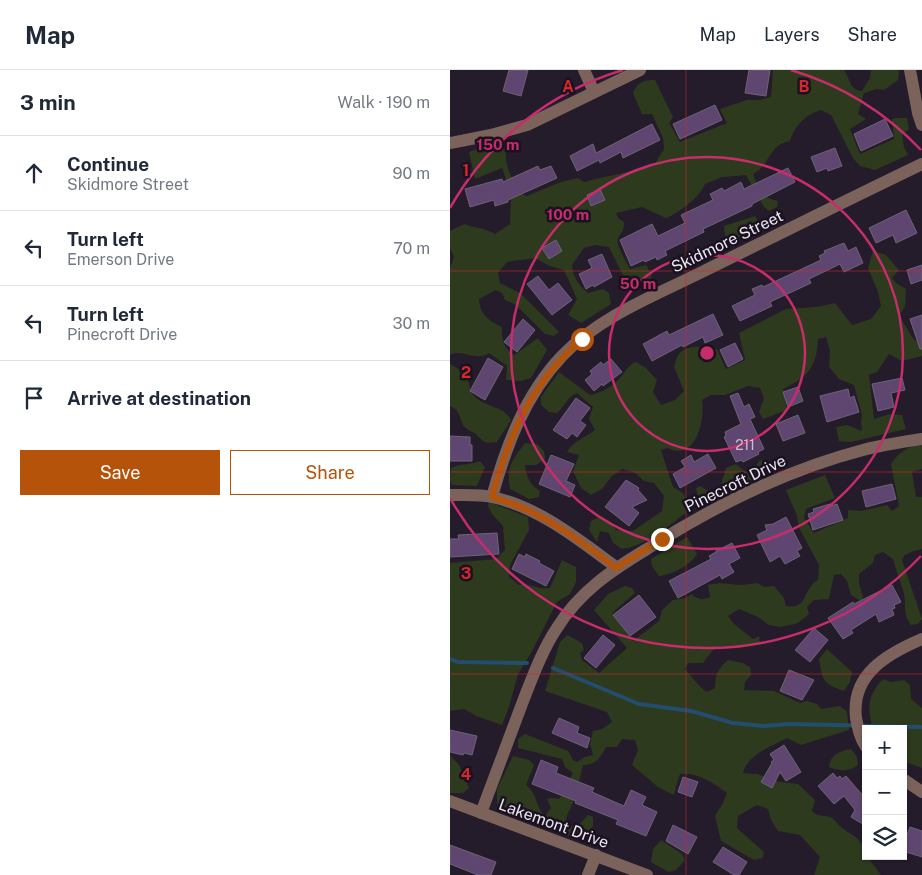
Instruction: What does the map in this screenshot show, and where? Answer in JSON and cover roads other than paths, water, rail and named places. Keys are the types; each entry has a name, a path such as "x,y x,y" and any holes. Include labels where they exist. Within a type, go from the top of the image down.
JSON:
{"street":[{"path":"584,70 594,92"},
{"path":"450,143 491,135 527,125 640,70"},
{"path":"910,70 922,124"},
{"name":"Skidmore Street","path":"492,497 514,432 527,406 563,355 600,324 922,164"},
{"name":"Pinecroft Drive","path":"481,813 519,711 546,647 557,627 576,604 601,579 685,525 757,487 795,472 864,450 922,439"},
{"path":"450,495 464,494 492,497 524,508 577,538 616,568"},
{"path":"862,738 858,730 856,695 864,680 875,666 892,652 922,639"},
{"path":"907,783 922,792"},
{"name":"Lakemont Drive","path":"450,801 647,875"},
{"path":"588,875 596,855"}],"waterway":[{"path":"450,659 458,662 527,663"},
{"path":"553,668 639,704 691,711 733,723 764,726 790,724 922,727"}]}
